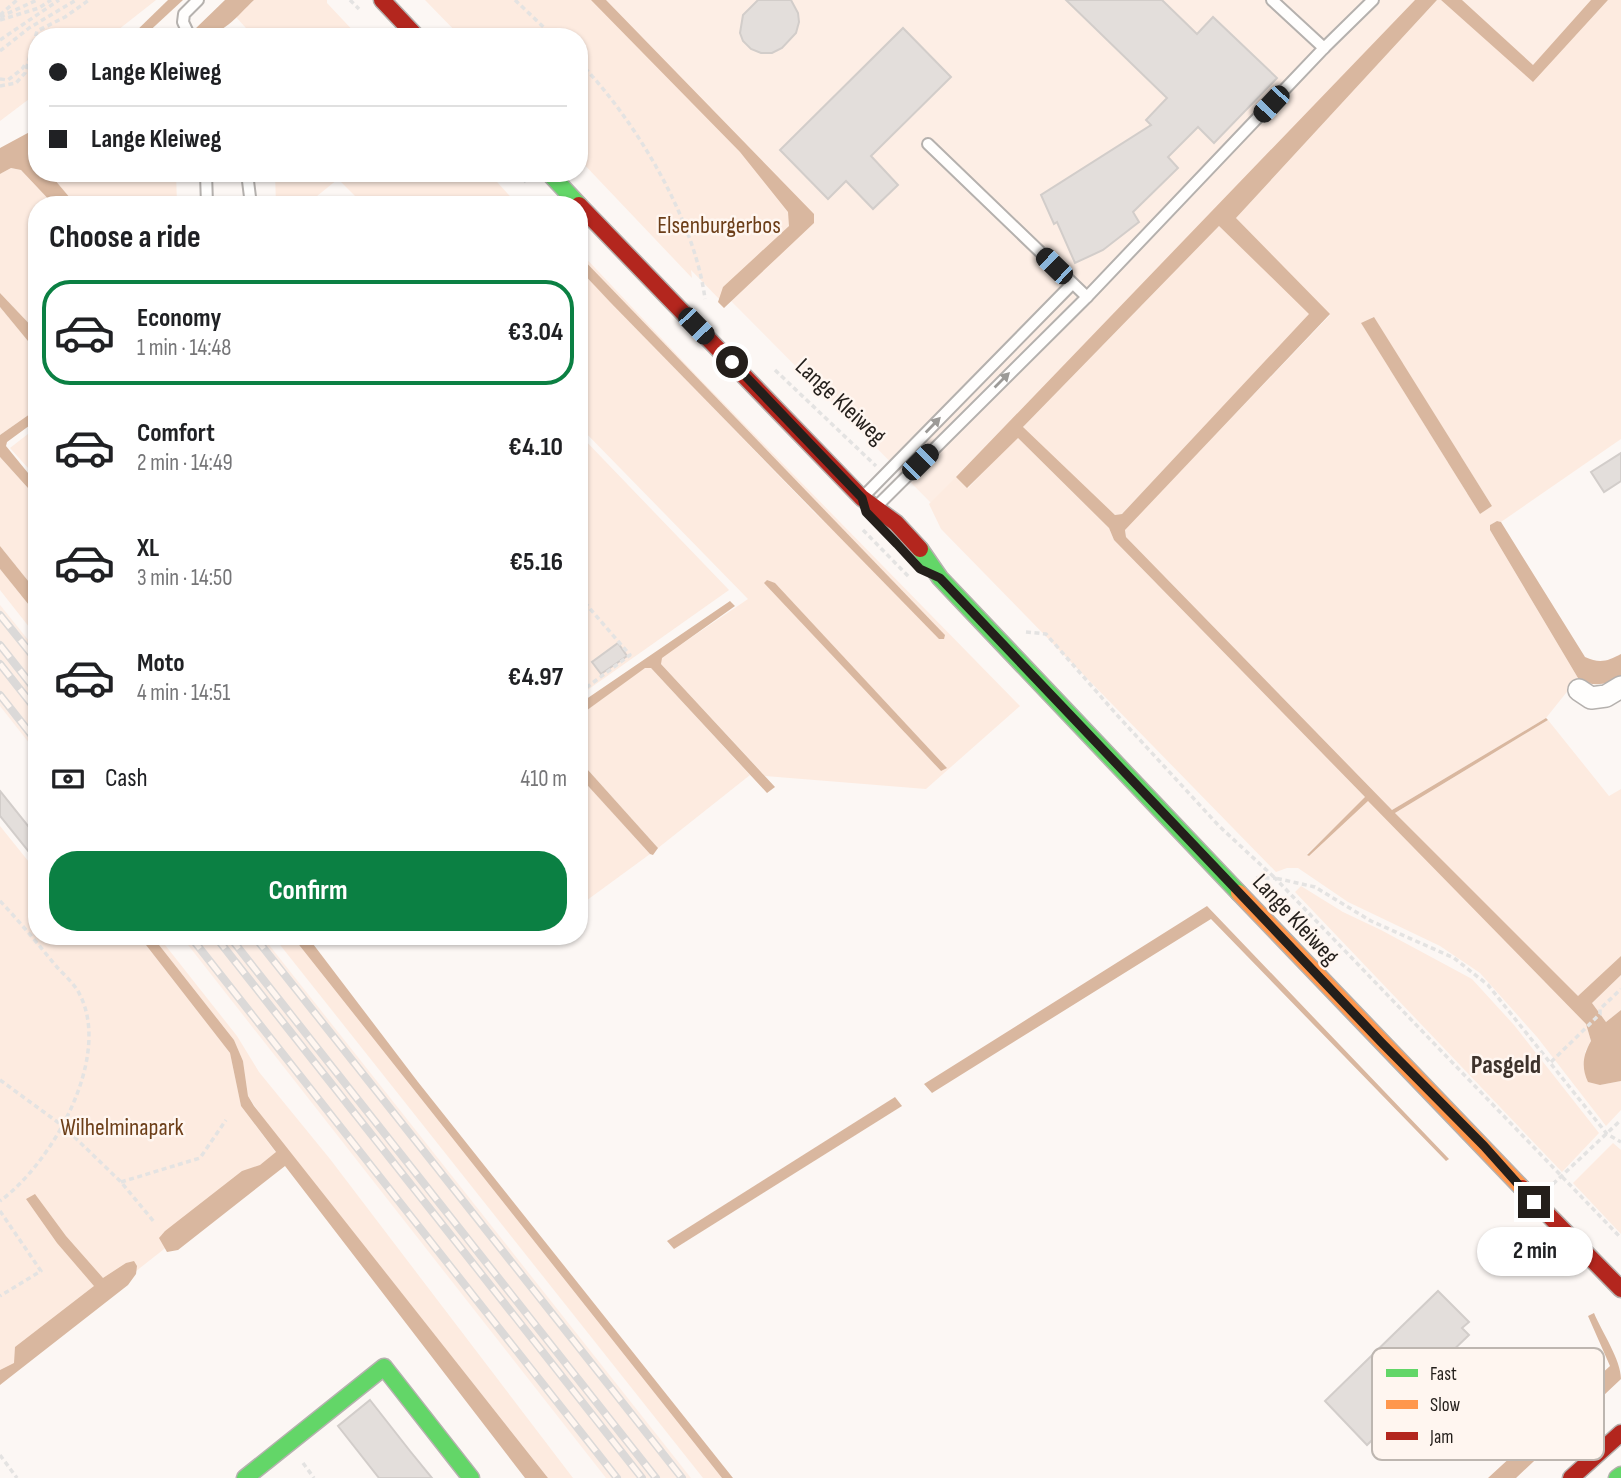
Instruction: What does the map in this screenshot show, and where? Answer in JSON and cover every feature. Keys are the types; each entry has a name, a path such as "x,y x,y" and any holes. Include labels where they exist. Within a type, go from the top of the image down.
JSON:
{"street":[{"path":"383,0 409,28"},
{"name":"Lange Kleiweg","path":"557,182 570,196"},
{"name":"Lange Kleiweg","path":"588,214 868,505 920,569 940,578 1381,1042 1484,1146 1534,1202 1621,1289"},
{"path":"1579,690 1591,698 1606,696 1621,687"},
{"path":"245,1478 384,1367 471,1478"},
{"path":"1604,1448 1621,1433"},
{"path":"1571,1478 1591,1460"}],"lane":[{"path":"187,28 184,14 198,0"},
{"path":"1272,0 1324,48"},
{"path":"868,505 1087,297 1373,0"},
{"path":"928,144 1087,297"},
{"path":"868,505 885,474 1072,284"}],"path":[{"path":"0,17 17,0"},
{"path":"0,17 37,0"},
{"path":"0,17 39,8 51,0"},
{"path":"0,40 59,0"},
{"path":"29,28 76,0"},
{"path":"40,28 65,17 89,0"},
{"path":"515,0 545,28"},
{"path":"0,51 28,29"},
{"path":"0,79 8,80 22,69 28,60"},
{"path":"0,86 16,83 28,63"},
{"path":"588,71 641,143 673,196 702,279 706,305"},
{"name":"Lange Kleiweg","path":"766,361 885,474"},
{"path":"588,606 631,655 588,686"},
{"path":"1020,631 1046,634 1116,715 1210,816 1275,878 1621,1238"},
{"path":"1275,878 1315,887 1371,921 1454,958 1488,985 1607,1134 1621,1142"},
{"path":"0,901 28,933"},
{"path":"0,1201 16,1189 47,1154 63,1126 84,1076 90,1025 80,993 38,945"},
{"path":"1550,1063 1600,1014 1600,1009 1621,989"},
{"path":"0,1080 63,1126 121,1182 155,1223"},
{"path":"1534,1202 1621,1119"},
{"path":"121,1182 200,1158 226,1120"},
{"path":"0,1211 41,1270 0,1296"},
{"path":"0,1455 17,1478"}],"shaded area":[{"path":"168,0 183,0 153,28 139,28"},
{"path":"225,0 254,0 224,28 196,28"},
{"path":"577,0 1424,0 935,507 729,299"},
{"path":"591,0 606,0 814,214 814,223 724,308 718,302 723,287 789,226 788,212 740,152"},
{"path":"1415,0 1437,0 1236,218 1330,314 1125,530 1126,537 1392,810 1546,718 1548,720 1395,813 1578,996 1621,956 1621,975 1592,1003 1606,1022 1621,1010 1621,1081 1600,1085 1588,1082 1584,1061 1591,1041 1586,1024 1368,801 1307,855 1365,797 1114,540 1109,528 1018,438 967,488 956,477","holes":["1219,226 1309,314 1122,514 1115,515 1023,427"]},
{"path":"1441,0 1462,0 1533,65 1591,0 1608,0 1533,82"},
{"path":"1453,0 1597,0 1533,75"},
{"path":"28,133 28,177 21,170 11,168 0,174 0,148"},
{"path":"32,182 57,182 68,196 46,196"},
{"path":"588,264 945,635 944,639 939,639 588,279"},
{"path":"0,293 28,323 28,341 0,307"},
{"path":"1374,317 1492,506 1480,514 1361,323"},
{"path":"28,415 28,427 7,442 6,446 28,473 28,488 0,457 0,435"},
{"path":"1501,522 1585,657 1604,661 1621,654 1621,676 1599,684 1578,678 1490,530 1490,525"},
{"path":"0,546 28,581 28,604 0,569"},
{"path":"767,580 775,583 947,768 941,771 764,583"},
{"path":"730,601 735,606 662,658 661,664 775,787 767,793 651,668 645,668 588,709 588,698"},
{"path":"0,605 28,640 28,742 0,706"},
{"path":"588,770 658,848 653,855 588,786"},
{"path":"1207,906 1449,1159 1446,1161 1211,919 932,1093 924,1084"},
{"path":"146,945 159,945 234,1040 243,1061 248,1096 254,1106 548,1478 525,1478 285,1166 178,1250 167,1252 159,1238 165,1231 242,1171 260,1165 276,1152 241,1106 230,1053"},
{"path":"188,945 269,945 691,1478 606,1478"},
{"path":"299,945 314,945 418,1082 733,1478 722,1478"},
{"path":"895,1097 902,1106 674,1249 667,1241"},
{"path":"35,1194 66,1236 103,1278 134,1261 137,1266 136,1274 128,1285 0,1385 0,1370 14,1363 15,1347 94,1286 57,1243 26,1199"},
{"path":"1594,1313 1620,1371 1621,1379 1604,1395 1604,1372 1610,1366 1588,1316"},
{"path":"1508,1460 1535,1460 1516,1478 1488,1478"}],"green space":[{"path":"0,0 156,0 120,28 28,28 28,100 0,121"},
{"path":"254,0 327,0 351,28 246,28 236,17"},
{"name":"Elsenburgerbos","path":"425,0 591,0 740,152 788,213 790,224 723,303 691,270 692,278 588,168 588,28 452,28"},
{"path":"1437,0 1441,0 1533,81 1608,0 1621,0 1621,439 1501,522 1490,525 1490,530 1578,678 1546,718 1392,810 1126,537 1125,529 1330,315 1236,218","holes":["1373,317 1492,506 1480,514 1362,324"]},
{"path":"11,168 21,170 28,177 28,182 32,182 46,196 28,196 28,323 0,293 0,174"},
{"path":"57,182 176,182 177,196 68,196"},
{"path":"275,182 334,182 317,196 276,196"},
{"path":"341,182 497,182 510,196 355,196"},
{"path":"1219,226 1310,314 1122,514 1115,515 1022,428"},
{"path":"588,261 697,376 1020,706 926,789 765,776 661,664 661,658 748,599 588,435 588,278 814,512 945,635 588,264","holes":["767,580 775,584 946,767 941,771 765,583"]},
{"path":"0,307 28,341 28,415 0,435"},
{"path":"28,434 28,468 10,448"},
{"path":"1017,437 1109,528 1114,540 1366,798 1307,854 1309,856 1368,800 1586,1024 1591,1041 1585,1052 1600,1085 1621,1081 1621,1110 1606,1126 1537,1037 1480,973 1440,946 1348,902 1298,868 1276,872 941,529 929,504 956,477 968,488"},
{"path":"588,443 729,590 588,690"},
{"path":"0,457 28,488 28,581 0,546"},
{"path":"0,569 28,604 28,626 0,590"},
{"path":"645,667 651,668 750,775 658,848 588,770 588,709"},
{"path":"1548,720 1609,796 1621,789 1621,956 1578,997 1395,813"},
{"path":"588,786 650,854 588,899"},
{"name":"Wilhelminapark","path":"0,826 28,861 28,945 146,945 230,1053 241,1106 280,1158 0,1378"},
{"path":"1301,886 1343,912 1472,979 1514,1025 1599,1133 1562,1172 1295,892"},
{"path":"159,945 165,945 237,1036 259,1072 330,1159 573,1478 548,1478 262,1117 248,1096 243,1061 234,1040"},
{"path":"280,945 299,945 722,1478 703,1478"},
{"path":"1621,975 1621,1010 1606,1022 1592,1003"},
{"path":"1613,1143 1621,1150 1621,1234 1573,1183"}],"building":[{"path":"758,0 791,0 798,13 796,33 782,48 772,53 751,49 740,33 743,15"},
{"path":"1066,0 1162,0 1197,34 1213,17 1277,78 1214,143 1198,127 1168,157 1178,168 1133,212 1139,222 1103,250 1075,263 1057,222 1054,224 1041,195 1151,125 1146,120 1167,98"},
{"path":"903,28 951,77 871,156 898,185 873,209 846,181 828,199 780,150"},
{"path":"1621,453 1621,481 1604,492 1591,472"},
{"path":"618,643 627,656 601,674 592,662"},
{"path":"0,791 28,826 28,851 0,816"},
{"path":"1438,1291 1469,1322 1462,1328 1469,1335 1455,1348 1379,1348"},
{"path":"1372,1355 1372,1440 1367,1445 1325,1401"},
{"path":"370,1400 432,1478 379,1478 338,1426"}],"railway":[{"path":"0,615 28,650"},
{"path":"0,645 28,681"},
{"path":"0,664 28,700"},
{"path":"0,695 28,731"},
{"path":"197,945 617,1478"},
{"path":"222,945 642,1478"},
{"path":"236,945 656,1478"},
{"path":"261,945 682,1478"}],"traffic: fast":[{"path":"557,182 571,196"},
{"path":"920,549 940,578 1239,893"},
{"path":"245,1478 384,1367 471,1478"},
{"path":"1617,1478 1621,1475"}],"traffic: slow":[{"path":"1239,893 1522,1188"}],"traffic: jam":[{"path":"382,0 408,28"},
{"path":"588,214 862,498 896,523 920,549"},
{"path":"1522,1188 1621,1289"},
{"path":"1604,1448 1621,1433"},
{"path":"1571,1478 1591,1460"}],"district":[{"name":"Pasgeld","path":"1506,1064"}],"route":[{"path":"732,362 862,498 866,512 920,569 940,578 1381,1042 1484,1146 1534,1202"}]}
